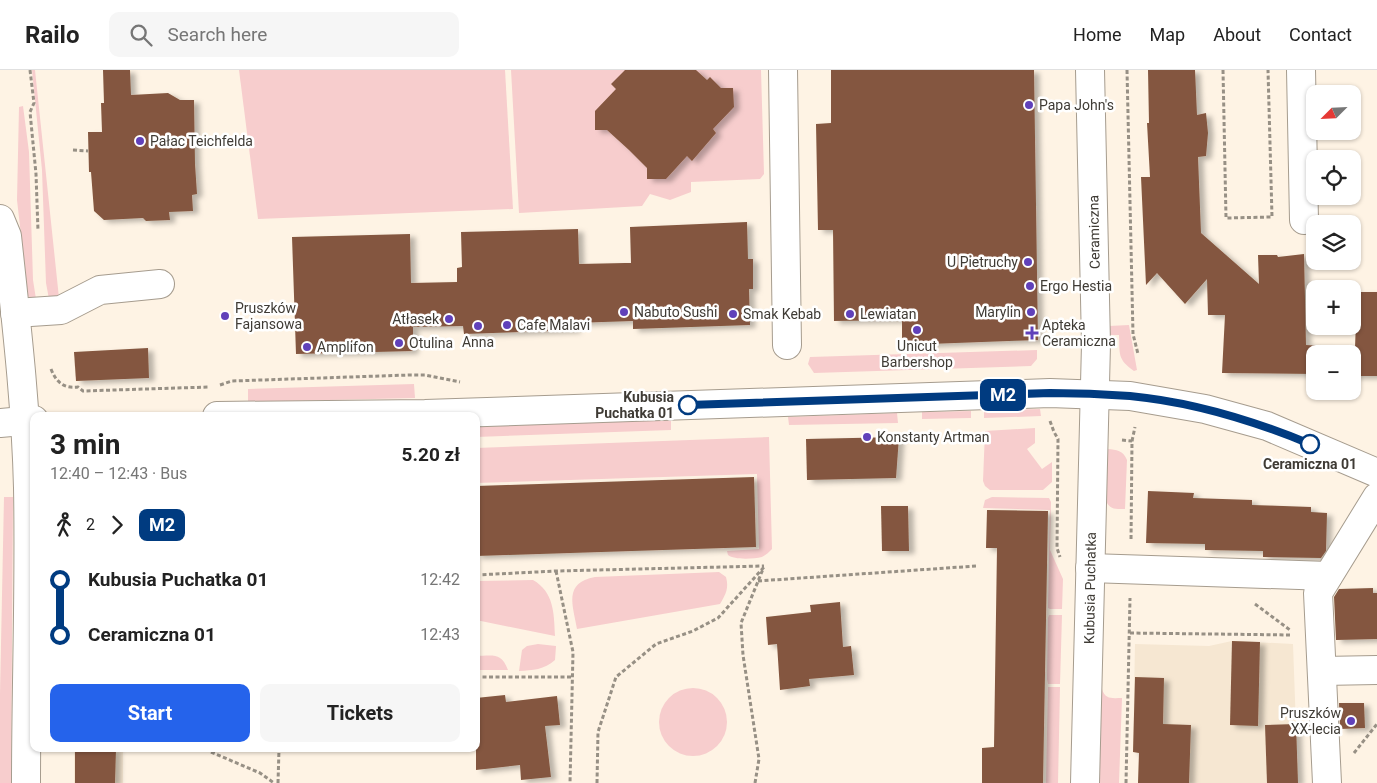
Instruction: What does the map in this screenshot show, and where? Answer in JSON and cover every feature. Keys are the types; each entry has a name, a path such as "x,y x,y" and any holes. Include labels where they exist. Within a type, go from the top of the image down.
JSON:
{"street":[{"path":"783,70 787,345"},
{"name":"Ceramiczna","path":"1090,70 1096,335 1095,394"},
{"path":"1301,70 1304,220"},
{"path":"0,219 7,236 15,313 20,421 28,488 26,783"},
{"path":"15,313 61,310 100,290 160,284"},
{"path":"480,412 1050,393 1095,394 1160,400 1236,417 1267,426 1377,473"},
{"name":"Kubusia Puchatka","path":"1085,783 1095,394"},
{"path":"1327,783 1318,593 1377,497"},
{"path":"1090,568 1328,576"},
{"path":"1322,671 1377,670"}],"path":[{"path":"30,70 34,103 30,112 36,174 38,240"},
{"path":"1127,70 1132,316 1133,334 1138,354"},
{"path":"1223,70 1226,218 1272,218 1268,70"},
{"path":"73,150 88,151"},
{"path":"50,364 55,378 63,386 78,388 83,392 214,387 232,381 425,375 456,381"},
{"path":"1135,427 1142,428"},
{"path":"480,575 765,566"},
{"path":"755,783 759,759 743,655 741,623 765,566"},
{"path":"597,783 598,732 616,677 656,644 693,631 718,618 765,566"},
{"path":"758,581 976,566"},
{"path":"556,571 573,652 570,783"},
{"path":"1130,633 1297,635 1252,601"},
{"path":"480,678 572,677"},
{"path":"211,752 260,773 276,783 279,752"},
{"path":"756,777 761,783"}],"shaded area":[{"path":"32,70 35,70 59,298 49,299 46,283 42,170"},
{"path":"239,70 505,70 513,209 258,219"},
{"path":"511,70 761,70 764,174 760,179 691,182 691,192 670,200 650,194 642,206 519,213"},
{"path":"23,106 29,152 33,280 36,299 33,300 28,296 17,200 19,107"},
{"path":"1129,325 1137,370 1134,371 1120,356 1119,335 1109,335 1109,326"},
{"path":"1037,350 1037,359 1031,366 814,373 808,364 810,357"},
{"path":"414,384 415,398 248,402 248,389"},
{"path":"1040,409 1041,416 984,418 984,410"},
{"path":"971,411 971,418 922,419 922,412"},
{"path":"897,413 898,423 789,425 788,417"},
{"path":"671,420 671,430 480,437 480,427"},
{"path":"1035,428 1035,443 1027,449 1042,469 1052,462 1052,482 1043,490 990,490 983,481 985,431"},
{"path":"769,437 772,549 758,558 744,559 731,557 727,551 759,549 757,474 480,483 480,448"},
{"path":"1107,449 1122,452 1127,460 1125,509 1111,507 1106,501"},
{"path":"4,497 13,497 11,783 0,783"},
{"path":"992,497 1049,498 1051,502 1050,550 1063,579 1062,609 1048,608 1050,510 983,508 985,500"},
{"path":"719,572 726,577 727,584 720,604 577,629 572,596 578,584 585,580 595,577"},
{"path":"533,580 540,585 552,604 555,636 480,621 480,581"},
{"path":"1049,615 1062,615 1060,684 1048,684 1047,679"},
{"path":"1232,641 1293,644 1298,783 1138,783 1139,753 1133,752 1135,644 1209,646"},
{"path":"538,644 556,646 555,660 542,668 519,671 522,650 527,646"},
{"path":"480,656 496,656 502,660 508,670 480,670"},
{"path":"1048,687 1060,687 1058,783 1046,783"},
{"path":"686,688 700,688 712,693 722,703 727,715 727,729 722,741 712,751 700,756 686,756 674,751 664,741 659,729 659,715 664,703 674,693"},
{"path":"1102,689 1107,697 1122,698 1119,783 1099,783 1100,703"},
{"path":"74,752 123,752 123,783 74,783"}],"building":[{"name":"Pałac Teichfelda","path":"103,70 130,70 131,95 168,93 180,100 194,100 197,194 192,195 193,211 169,212 170,220 146,221 143,218 104,220 94,211 91,172 89,172 88,132 102,132 101,103 104,103"},
{"path":"625,70 696,70 707,80 710,77 721,88 733,88 734,107 713,129 716,133 692,161 687,156 666,179 647,179 647,168 629,150 607,130 595,130 595,111 616,89 611,84"},
{"path":"831,70 1034,70 1038,340 902,345 902,320 834,321 833,230 818,230 816,124 831,123"},
{"path":"1148,70 1195,70 1197,115 1206,113 1208,133 1206,156 1198,157 1201,233 1259,284 1258,255 1277,255 1278,257 1304,254 1306,374 1222,373 1225,315 1208,315 1207,279 1185,304 1157,273 1146,285 1141,177 1150,177 1147,123 1149,123"},
{"path":"747,222 748,259 753,259 753,289 749,289 750,325 633,329 633,321 573,323 576,330 464,334 463,326 413,327 413,351 296,354 292,237 410,234 411,283 457,282 457,268 462,267 461,232 578,229 579,264 631,263 630,227"},
{"path":"1361,292 1377,292 1377,376 1361,376 1361,345 1355,345 1355,335 1361,335"},
{"path":"148,348 149,378 76,381 74,352"},
{"path":"899,437 896,478 807,480 806,439"},
{"path":"754,477 756,547 480,556 480,486"},
{"path":"1148,491 1194,493 1193,498 1252,500 1252,505 1311,507 1311,512 1327,513 1326,551 1321,558 1263,557 1263,551 1205,550 1205,544 1146,543"},
{"path":"881,506 908,506 909,551 882,551"},
{"path":"987,510 1048,511 1043,783 982,783 982,748 994,747 997,548 986,548"},
{"path":"1373,588 1373,593 1377,593 1377,639 1336,640 1334,597 1339,589"},
{"path":"840,602 843,647 851,646 854,675 809,679 810,686 780,690 777,644 768,645 766,617 811,612 810,605"},
{"path":"1232,641 1260,642 1258,726 1230,725"},
{"path":"1135,677 1164,678 1163,724 1191,725 1189,783 1138,783 1139,753 1133,752"},
{"path":"505,695 506,702 557,696 560,725 545,726 551,777 521,780 520,765 476,770 476,752 480,752 480,698"},
{"name":"Pruszków XX-lecia","path":"1339,703 1364,703 1365,728 1340,729"},
{"path":"1296,724 1298,783 1267,783 1265,725"},
{"path":"75,752 116,752 115,783 75,783"}],"bus line":[{"name":"M2","path":"688,405 1050,393 1130,396 1172,402 1236,417 1267,426 1310,444"}],"place":[{"name":"Papa John's","path":"1029,105"},
{"name":"Pałac Teichfelda","path":"140,141"},
{"name":"U Pietruchy","path":"1028,262"},
{"name":"Ergo Hestia","path":"1030,286"},
{"name":"Nabuto Sushi","path":"624,312"},
{"name":"Marylin","path":"1031,312"},
{"name":"Smak Kebab","path":"733,314"},
{"name":"Lewiatan","path":"850,314"},
{"name":"Pruszków Fajansowa","path":"225,316"},
{"name":"Atłasek","path":"449,319"},
{"name":"Cafe Malavi","path":"507,325"},
{"name":"Anna","path":"478,326"},
{"name":"Unicut Barbershop","path":"917,330"},
{"name":"Apteka Ceramiczna","path":"1032,333"},
{"name":"Otulina","path":"399,343"},
{"name":"Amplifon","path":"307,347"},
{"name":"Kubusia Puchatka 01","path":"688,405"},
{"name":"Konstanty Artman","path":"867,437"},
{"name":"Ceramiczna 01","path":"1310,444"},
{"name":"Pruszków XX-lecia","path":"1351,721"}]}
